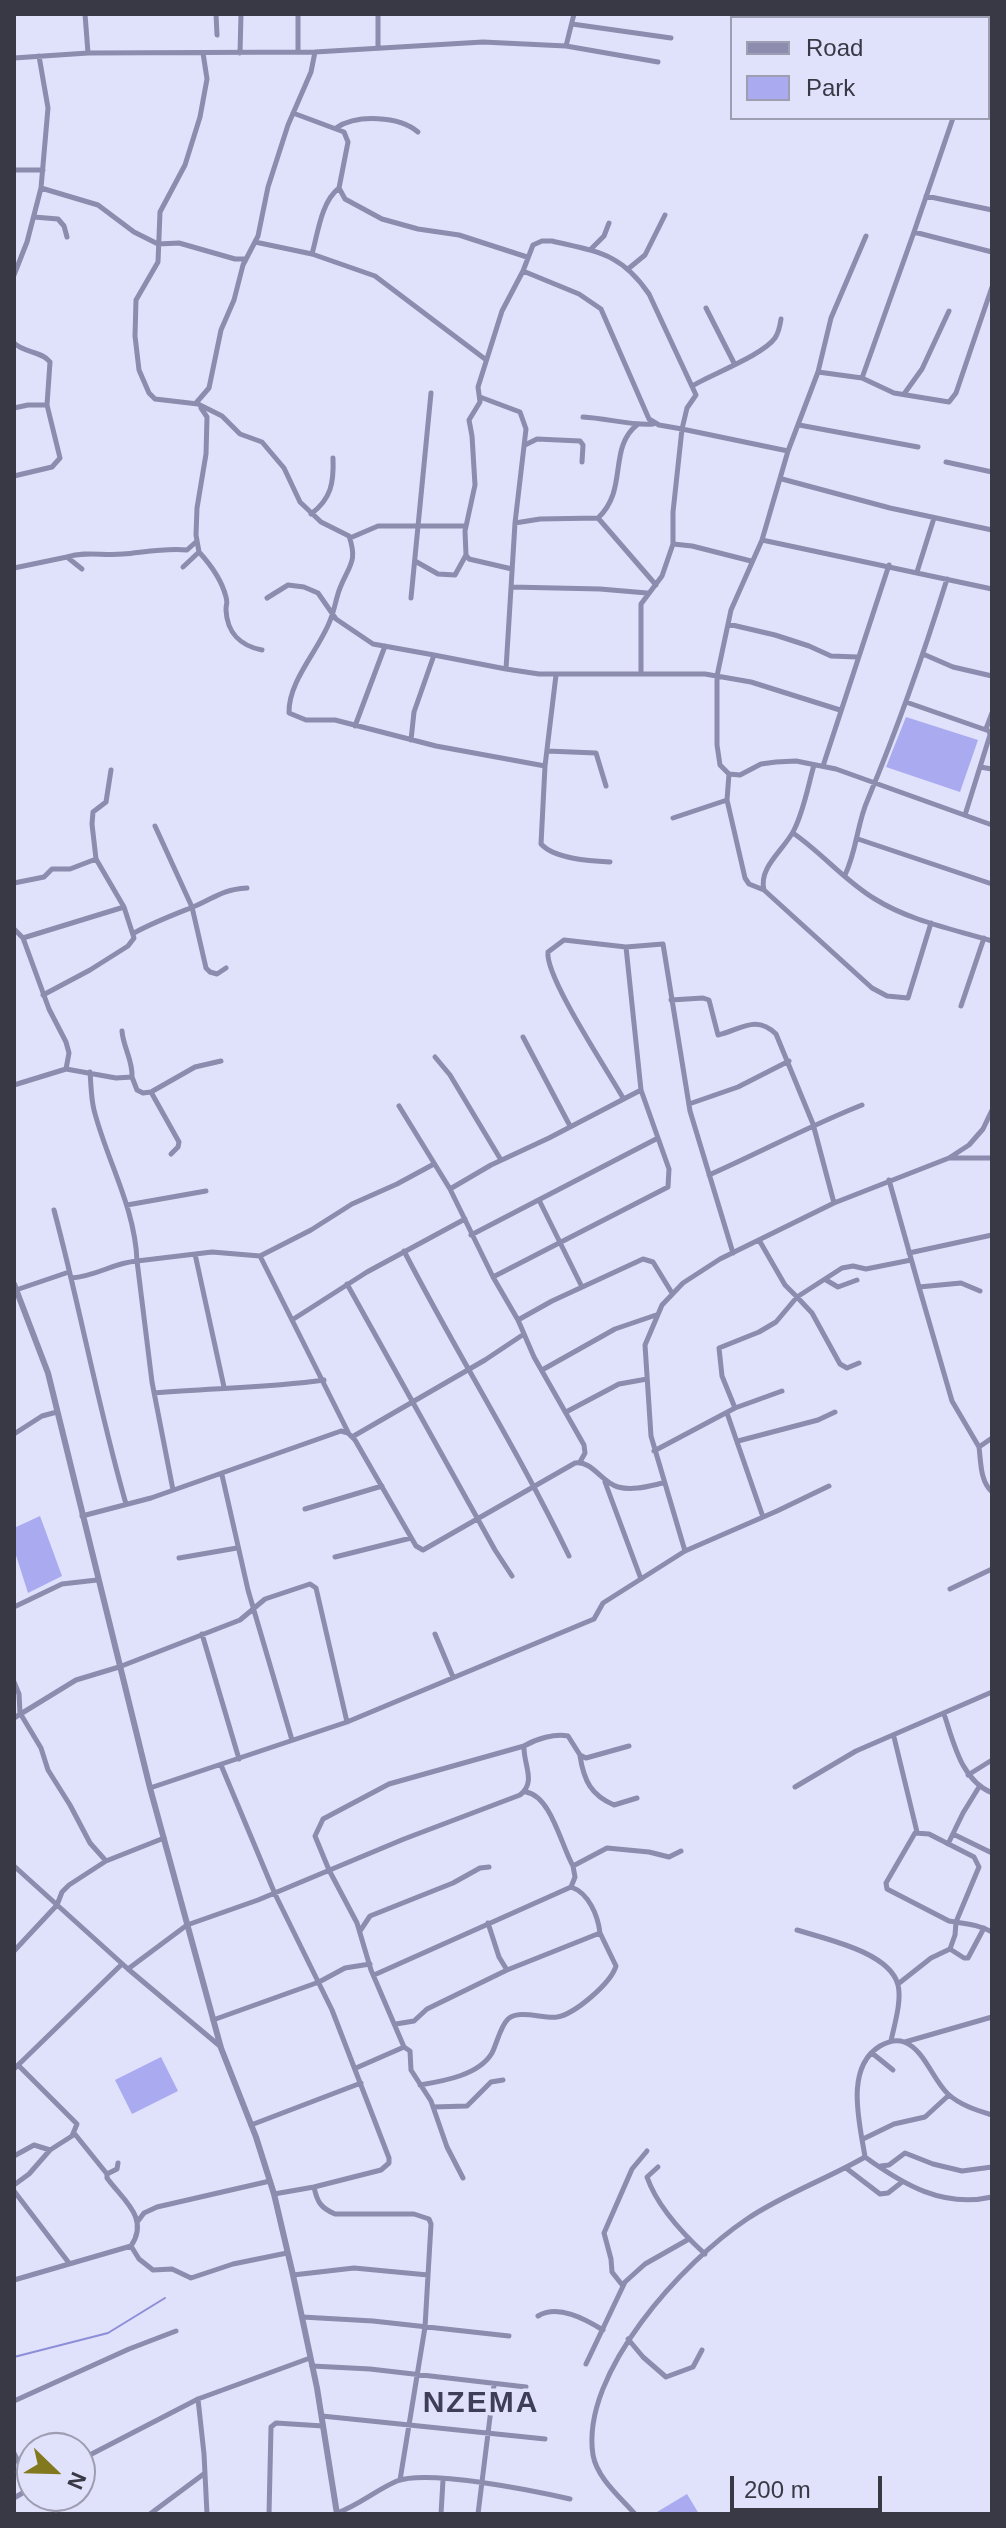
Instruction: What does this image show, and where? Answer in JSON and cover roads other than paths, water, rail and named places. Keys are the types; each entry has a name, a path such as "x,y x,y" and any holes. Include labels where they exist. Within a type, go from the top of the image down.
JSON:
{"street":[{"path":"85,14 88,53"},
{"path":"216,14 217,35"},
{"path":"240,53 241,14"},
{"path":"298,14 298,51"},
{"path":"378,14 378,48"},
{"path":"566,46 574,14"},
{"path":"572,24 671,38"},
{"path":"14,58 88,53 315,52 483,42 566,46 658,62"},
{"path":"197,404 209,388 221,330 234,300 245,259 255,242 268,187 293,113 311,72 315,52"},
{"path":"203,53 207,79 200,117 185,165 160,212 158,262 136,300 135,336 139,370 155,399 197,404 222,416 240,434 262,442 284,468 296,496 311,514 350,538 353,564 305,667 289,713 306,720 335,720 411,740 545,766"},
{"path":"14,275 41,188 48,108 39,56"},
{"path":"293,113 344,132 348,142 339,188 326,208 312,254"},
{"path":"862,378 952,120"},
{"path":"336,128 361,121 392,121 418,132"},
{"path":"14,170 43,170"},
{"path":"41,188 98,205 134,232 158,244 179,243 245,259"},
{"path":"339,188 345,199 382,219 418,229 459,235 527,257"},
{"path":"926,196 992,210"},
{"path":"628,269 645,255 665,215"},
{"path":"34,217 58,219 67,237"},
{"path":"590,250 604,236 609,223"},
{"path":"914,232 992,252"},
{"path":"866,236 831,318 818,372 788,451 762,540 728,624 717,676 720,765 729,774 740,775 769,762 796,761 823,766 992,825"},
{"path":"415,561 438,574 455,575 466,555 465,526 475,485 469,420 480,397 478,387 485,359 502,311 533,245 542,241 618,259 649,294 696,395 687,408 682,429 673,512 673,544 662,576 647,593 640,613 641,674"},
{"path":"255,242 312,254 375,276 485,359"},
{"path":"523,271 579,294 601,309 649,419 656,424"},
{"path":"818,372 862,378 884,390 949,402 956,393 992,287"},
{"path":"706,308 734,363"},
{"path":"904,394 922,369 949,311"},
{"path":"692,386 773,341 781,319"},
{"path":"14,343 28,352 46,357 50,362 47,405 59,462 52,467 14,476"},
{"path":"411,598 431,393"},
{"path":"480,397 520,412 526,429 515,523 506,669"},
{"path":"197,404 207,417 206,454 197,508 199,552 223,589 227,599 226,614 236,639 250,648 262,650"},
{"path":"14,408 47,405"},
{"path":"583,417 656,424 788,451"},
{"path":"598,518 613,499 625,436 638,424"},
{"path":"799,425 918,447"},
{"path":"524,446 537,439 580,441 583,445 582,462"},
{"path":"311,514 326,502 331,491 333,458"},
{"path":"946,462 992,472"},
{"path":"782,479 992,530"},
{"path":"515,523 540,519 598,518"},
{"path":"598,518 656,585"},
{"path":"917,572 934,518"},
{"path":"350,538 378,526 465,526"},
{"path":"762,540 992,589"},
{"path":"14,568 87,552 119,555 187,550 197,541"},
{"path":"673,544 751,561"},
{"path":"183,567 199,552"},
{"path":"466,555 469,559 512,569"},
{"path":"67,557 82,569"},
{"path":"823,766 889,565"},
{"path":"845,875 856,850 864,809 906,702 947,579"},
{"path":"267,598 288,585 318,593 332,614 373,644 506,669 556,675 676,673 717,676 751,682 840,710"},
{"path":"511,587 647,593"},
{"path":"728,624 809,646 831,656 858,657"},
{"path":"355,726 385,646"},
{"path":"923,654 953,667 992,676"},
{"path":"411,740 414,712 434,655"},
{"path":"556,675 540,839 543,848 581,859 610,862"},
{"path":"906,702 986,729 990,735 965,815"},
{"path":"986,729 992,713"},
{"path":"547,751 596,753 606,786"},
{"path":"764,890 766,870 793,833 814,765"},
{"path":"980,767 992,769"},
{"path":"43,995 133,941 134,933 124,907 96,859 93,812 106,802 111,770"},
{"path":"729,774 727,800 745,878 749,884 764,890 866,983 887,996 908,998 931,923"},
{"path":"673,818 727,800"},
{"path":"155,826 192,907 206,968 217,974 226,968"},
{"path":"793,833 864,892 893,909 992,941"},
{"path":"858,839 992,884"},
{"path":"14,883 39,878 51,869 70,869 96,859"},
{"path":"134,933 222,891 247,888"},
{"path":"23,938 124,907"},
{"path":"14,929 23,938 43,995 66,1042 69,1053 66,1069"},
{"path":"961,1006 984,938"},
{"path":"623,1098 548,963 547,955 552,947 564,940 626,947 663,944 689,1104 733,1253"},
{"path":"493,1277 668,1187 669,1169 641,1090 626,947"},
{"path":"671,1000 709,1000 718,1035 747,1024 763,1024 776,1034 813,1124 834,1203"},
{"path":"122,1031 123,1042 131,1059 132,1077 140,1093 151,1092 195,1067 221,1061"},
{"path":"523,1037 570,1126"},
{"path":"435,1057 450,1075 501,1160"},
{"path":"689,1104 738,1087 789,1061"},
{"path":"14,1085 66,1069 116,1078 132,1077"},
{"path":"90,1072 94,1108 134,1229 154,1393 173,1490"},
{"path":"450,1189 641,1090"},
{"path":"151,1092 179,1142 171,1154"},
{"path":"709,1175 813,1124 862,1105"},
{"path":"260,1256 350,1435 419,1549 423,1550 534,1485 580,1462 585,1453 584,1445 471,1235 450,1189 399,1106"},
{"path":"685,1551 654,1451 645,1345 657,1314 672,1293 700,1270 834,1203 949,1158 969,1145 983,1129 992,1110"},
{"path":"471,1235 658,1138"},
{"path":"949,1158 992,1158"},
{"path":"434,1164 352,1204 311,1230 260,1256 226,1252 120,1263 95,1275 70,1275 15,1287 48,1373 119,1667 213,2020 274,2194 322,2416 337,2513 400,2480 481,2483 570,2499"},
{"path":"889,1180 952,1401 979,1447 983,1478 992,1492"},
{"path":"127,1205 206,1191"},
{"path":"539,1200 582,1287"},
{"path":"54,1210 108,1441 127,1504"},
{"path":"292,1320 347,1284 465,1219"},
{"path":"735,1408 722,1376 719,1348 776,1322 797,1297 848,1267 866,1269 992,1235"},
{"path":"759,1240 785,1285 812,1313 840,1364 847,1368 859,1363"},
{"path":"404,1251 534,1485 569,1556"},
{"path":"195,1254 224,1387"},
{"path":"518,1320 643,1259 653,1262 672,1293"},
{"path":"826,1280 838,1287 857,1280"},
{"path":"919,1287 961,1283 980,1291"},
{"path":"347,1284 512,1576"},
{"path":"542,1370 615,1329 657,1314"},
{"path":"82,1516 222,1474 334,1433 350,1435 413,1402 524,1334"},
{"path":"566,1412 619,1384 647,1379"},
{"path":"154,1393 285,1386 324,1380"},
{"path":"654,1451 735,1408 782,1391"},
{"path":"14,1434 42,1416 57,1412"},
{"path":"738,1441 818,1420 835,1412"},
{"path":"727,1413 763,1517"},
{"path":"979,1447 992,1438"},
{"path":"580,1462 587,1464 604,1480 625,1489 663,1483"},
{"path":"222,1474 237,1548 292,1740"},
{"path":"604,1480 641,1579"},
{"path":"305,1509 382,1486"},
{"path":"150,1788 347,1722 594,1619 603,1603 685,1551 829,1486"},
{"path":"335,1557 411,1538"},
{"path":"179,1558 237,1548"},
{"path":"950,1589 992,1569"},
{"path":"14,1607 62,1584 97,1580"},
{"path":"14,1718 76,1680 119,1667 240,1620 265,1599 310,1584 316,1588 347,1722"},
{"path":"202,1634 239,1759"},
{"path":"435,1634 453,1677"},
{"path":"14,1682 19,1694 20,1713 37,1740 48,1770 90,1843 106,1861"},
{"path":"795,1787 856,1751 992,1692"},
{"path":"944,1714 968,1775 979,1787 992,1793"},
{"path":"463,2178 447,2147 433,2107 411,2070 410,2051 404,2047 359,1932 315,1836 323,1819 336,1810 400,1780 562,1735 568,1736 580,1755 583,1773 592,1792 614,1805 637,1798"},
{"path":"894,1737 917,1832"},
{"path":"524,1746 524,1762 530,1780 525,1792"},
{"path":"580,1755 591,1757 629,1746"},
{"path":"968,1775 992,1760"},
{"path":"221,1765 275,1894 319,1982 388,2150 389,2163 381,2170 274,2194"},
{"path":"948,1844 979,1787"},
{"path":"128,1969 187,1925 275,1894 525,1792 535,1793 545,1803 573,1866 575,1877 571,1887 374,1975"},
{"path":"891,2041 898,1984 931,1958 950,1949 956,1922 979,1862 929,1834 917,1832 912,1835 886,1883 887,1889 916,1906 956,1922 966,1922 992,1932"},
{"path":"953,1834 992,1853"},
{"path":"14,1951 57,1905 62,1892 69,1885 106,1861 165,1838"},
{"path":"573,1866 607,1848 669,1857 681,1851"},
{"path":"14,1866 221,2048"},
{"path":"359,1932 370,1916 453,1883 480,1868 489,1867"},
{"path":"420,2085 457,2076 485,2063 508,2020 516,2015 544,2018 564,2016 603,1987 616,1966 587,1900 571,1887"},
{"path":"488,1923 499,1957 507,1970"},
{"path":"950,1949 968,1958 984,1928"},
{"path":"797,1930 872,1955 898,1984"},
{"path":"396,2024 414,2021 436,2004 507,1970 600,1933"},
{"path":"69,2263 14,2188 50,2150 74,2133 77,2124 16,2067 122,1964"},
{"path":"213,2020 319,1982 345,1968 370,1964"},
{"path":"865,2157 858,2083 872,2053 891,2041 905,2042 992,2017"},
{"path":"905,2042 916,2051 949,2095 971,2108 992,2115"},
{"path":"356,2068 404,2047"},
{"path":"872,2053 893,2070"},
{"path":"433,2107 467,2106 491,2082 503,2080"},
{"path":"251,2125 361,2083"},
{"path":"863,2139 894,2124 925,2117 949,2095"},
{"path":"14,2280 131,2246 139,2233 131,2207 74,2133"},
{"path":"14,2156 34,2145 50,2150"},
{"path":"623,2286 613,2276 604,2233 632,2169 647,2151"},
{"path":"879,2166 889,2165 905,2153 962,2171 992,2167"},
{"path":"865,2157 902,2182 931,2195 963,2201 992,2197"},
{"path":"634,2514 603,2477 593,2454 594,2424 606,2378 628,2339 649,2312 705,2254 746,2219 865,2157"},
{"path":"107,2174 117,2169 118,2163"},
{"path":"658,2167 647,2177 649,2185 689,2239 705,2254"},
{"path":"846,2168 880,2194 888,2193 902,2182"},
{"path":"131,2207 147,2210 270,2181"},
{"path":"314,2187 317,2201 335,2214 414,2214 429,2219 432,2229 425,2327 400,2480"},
{"path":"138,2222 147,2210"},
{"path":"586,2364 623,2286 645,2264 689,2239"},
{"path":"131,2246 139,2259 153,2270 172,2269 191,2278 233,2264 287,2253"},
{"path":"293,2275 354,2268 428,2275"},
{"path":"538,2316 545,2312 569,2314 603,2330"},
{"path":"302,2317 509,2336"},
{"path":"14,2401 176,2331"},
{"path":"628,2339 666,2377 694,2366 702,2350"},
{"path":"96,2452 198,2399 311,2362 418,2377 526,2387"},
{"path":"478,2514 494,2385"},
{"path":"198,2399 207,2514"},
{"path":"322,2416 545,2439"},
{"path":"269,2514 271,2427 276,2423 323,2426"},
{"path":"150,2514 205,2472"},
{"path":"441,2514 443,2480"}],"waterway":[{"path":"14,2357 108,2333 165,2298"}],"district":[{"name":"NZEMA","path":"481,2404"}]}
